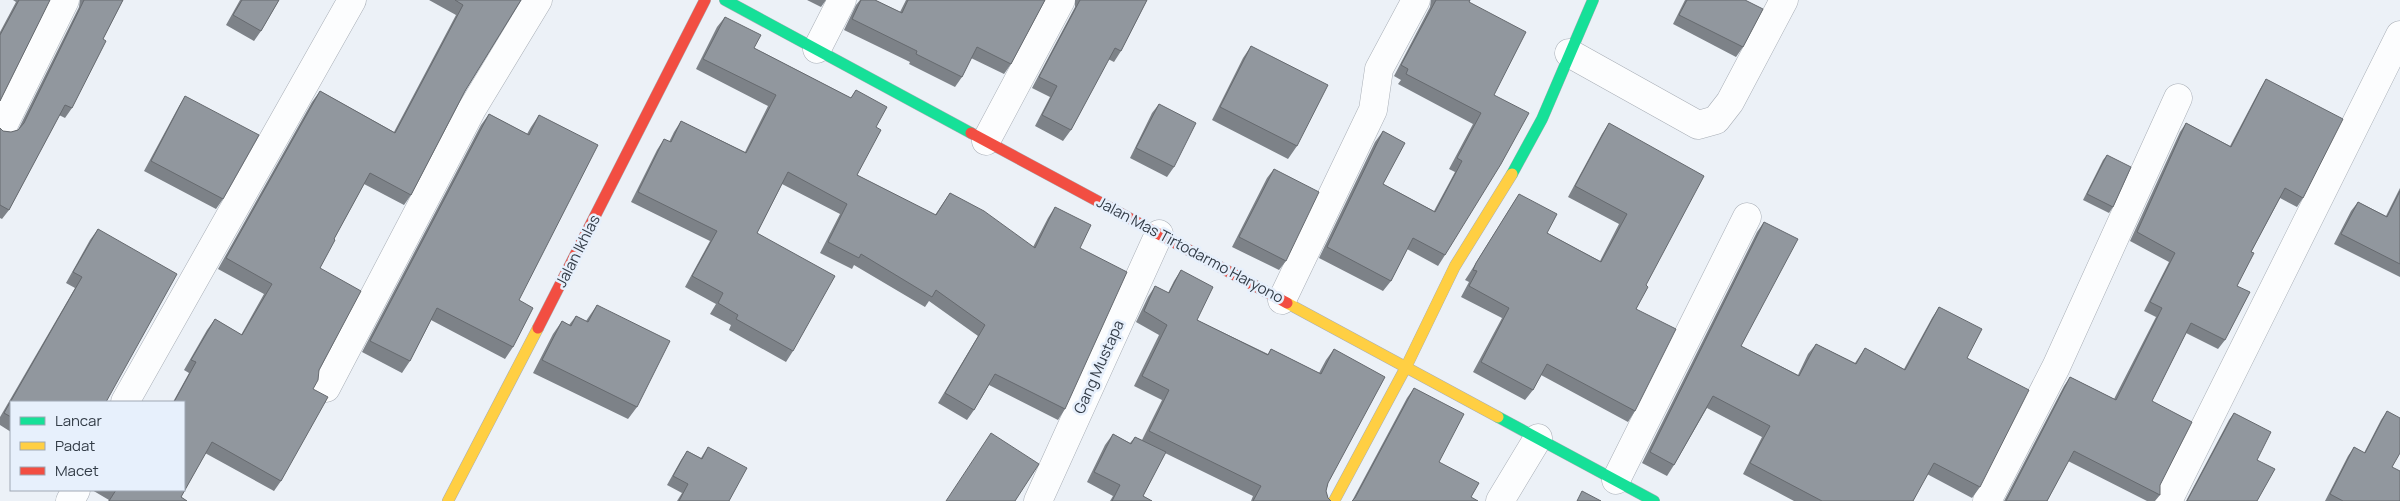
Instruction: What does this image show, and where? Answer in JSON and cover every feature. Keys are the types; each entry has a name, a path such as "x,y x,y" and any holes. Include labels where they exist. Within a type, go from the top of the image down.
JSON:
{"street":[{"path":"2,126 65,0"},
{"path":"126,401 352,0"},
{"path":"326,388 472,109 538,0"},
{"name":"Jalan Ikhlas","path":"448,501 482,440 705,0"},
{"name":"Jalan Mas Tirtodarmo Haryono","path":"725,0 1654,501"},
{"path":"817,49 842,0"},
{"path":"986,141 1062,0"},
{"path":"1282,300 1372,110 1379,70 1416,0"},
{"path":"1334,501 1406,367 1455,266 1507,183 1542,119 1593,0"},
{"path":"1569,53 1698,125 1716,120 1730,102 1784,0"},
{"path":"2168,501 2400,35"},
{"path":"1987,501 2056,367 2178,98"},
{"path":"1616,480 1747,217"},
{"name":"Gang Mustapa","path":"1038,501 1159,234"},
{"path":"1500,501 1538,438"}],"building":[{"path":"19,0 50,0 0,101 0,35"},
{"path":"84,0 123,0 103,39 106,41 72,108 65,105 9,210 0,205 0,128 3,131 11,132 18,130 24,123"},
{"path":"242,0 279,0 261,31 233,15"},
{"path":"455,0 521,0 465,91 411,195 370,173 334,239 320,268 361,291 319,370 318,380 313,389 328,397 281,481 212,442 185,490 185,401 175,401 196,362 191,360 215,319 242,335 272,284 226,258 320,91 395,133 463,5"},
{"path":"861,0 875,0 902,13 908,0 1045,0 1011,64 977,47 962,77 916,54 917,51 852,19"},
{"path":"1080,0 1147,0 1121,51 1115,48 1071,130 1042,115 1057,86 1039,77"},
{"path":"1436,0 1470,0 1469,2 1526,32 1494,95 1529,113 1501,164 1445,255 1413,238 1391,281 1327,247 1383,131 1405,143 1383,184 1435,212 1462,161 1457,158 1481,113 1406,74 1408,69 1401,65"},
{"path":"1687,0 1745,0 1763,9 1743,47 1679,15"},
{"path":"725,17 761,35 754,48 851,98 856,90 887,107 876,127 881,130 857,175 936,215 950,193 984,211 1035,248 1055,207 1091,225 1080,248 1127,272 1065,409 995,374 974,410 945,393 985,325 936,290 932,297 861,254 859,258 828,242 847,204 788,172 757,233 835,276 793,351 736,319 738,315 718,303 723,293 692,276 717,231 638,192 664,139 671,142 681,121 746,153 776,95 703,59"},
{"path":"1251,46 1328,85 1297,146 1220,107"},
{"path":"2266,79 2343,119 2303,198 2285,188 2251,252 2254,253 2237,286 2250,292 2225,340 2191,323 2152,401 2192,422 2160,485 2160,495 2074,451 2047,501 2006,501 2070,377 2116,400 2162,308 2150,302 2175,253 2137,232 2186,123 2231,147"},
{"path":"185,96 259,135 223,199 151,161"},
{"path":"1159,104 1196,123 1174,167 1136,148"},
{"path":"489,114 529,135 539,115 598,145 519,300 533,308 513,347 437,308 410,361 370,341"},
{"path":"1609,123 1704,176 1646,285 1648,287 1636,309 1676,329 1635,411 1547,364 1533,390 1481,362 1509,308 1469,286 1477,271 1473,270 1476,263 1519,194 1557,214 1547,233 1601,262 1627,214 1575,186"},
{"path":"2107,155 2131,167 2113,207 2087,194"},
{"path":"1274,169 1319,192 1286,261 1239,237"},
{"path":"2400,191 2400,264 2341,234 2358,202 2387,217"},
{"path":"1764,222 1798,239 1741,346 1799,376 1816,344 1856,364 1865,348 1905,370 1939,307 1982,329 1967,358 2029,390 1980,487 1934,463 1913,501 1822,501 1750,463 1770,426 1713,396 1674,465 1650,452"},
{"path":"98,229 177,274 107,401 11,401 82,277 73,272"},
{"path":"1181,270 1213,287 1197,320 1268,355 1271,349 1321,374 1334,349 1385,377 1328,483 1326,491 1331,501 1253,501 1261,486 1149,431 1169,390 1142,376 1167,325 1144,311 1155,286 1169,293"},
{"path":"597,305 670,341 637,407 542,360 562,321 571,326 576,316 588,322"},
{"path":"1414,388 1464,414 1439,462 1479,483 1471,497 1478,501 1352,501"},
{"path":"10,403 10,416 4,413"},
{"path":"2387,411 2400,418 2400,453 2392,467 2400,471 2400,501 2343,501 2330,494 2354,447 2365,453"},
{"path":"2234,413 2271,432 2257,460 2275,469 2257,501 2187,501"},
{"path":"991,433 1039,464 1015,501 946,501"},
{"path":"1113,434 1131,444 1135,437 1166,452 1143,496 1152,501 1112,501 1120,485 1094,472"},
{"path":"708,447 747,468 729,501 679,501 688,484 673,476 687,451 702,459"},
{"path":"115,491 184,491 181,497 187,501 109,501"},
{"path":"1582,491 1601,501 1577,501"}],"traffic: fast":[{"path":"725,0 971,133"},
{"path":"1512,174 1542,119 1593,0"},
{"path":"1498,417 1654,501"}],"traffic: slow":[{"path":"1334,501 1406,367 1455,266 1512,174"},
{"path":"1287,303 1498,417"},
{"path":"448,501 538,328"}],"traffic: jam":[{"path":"538,328 705,0"},
{"path":"971,133 1287,303"}]}
